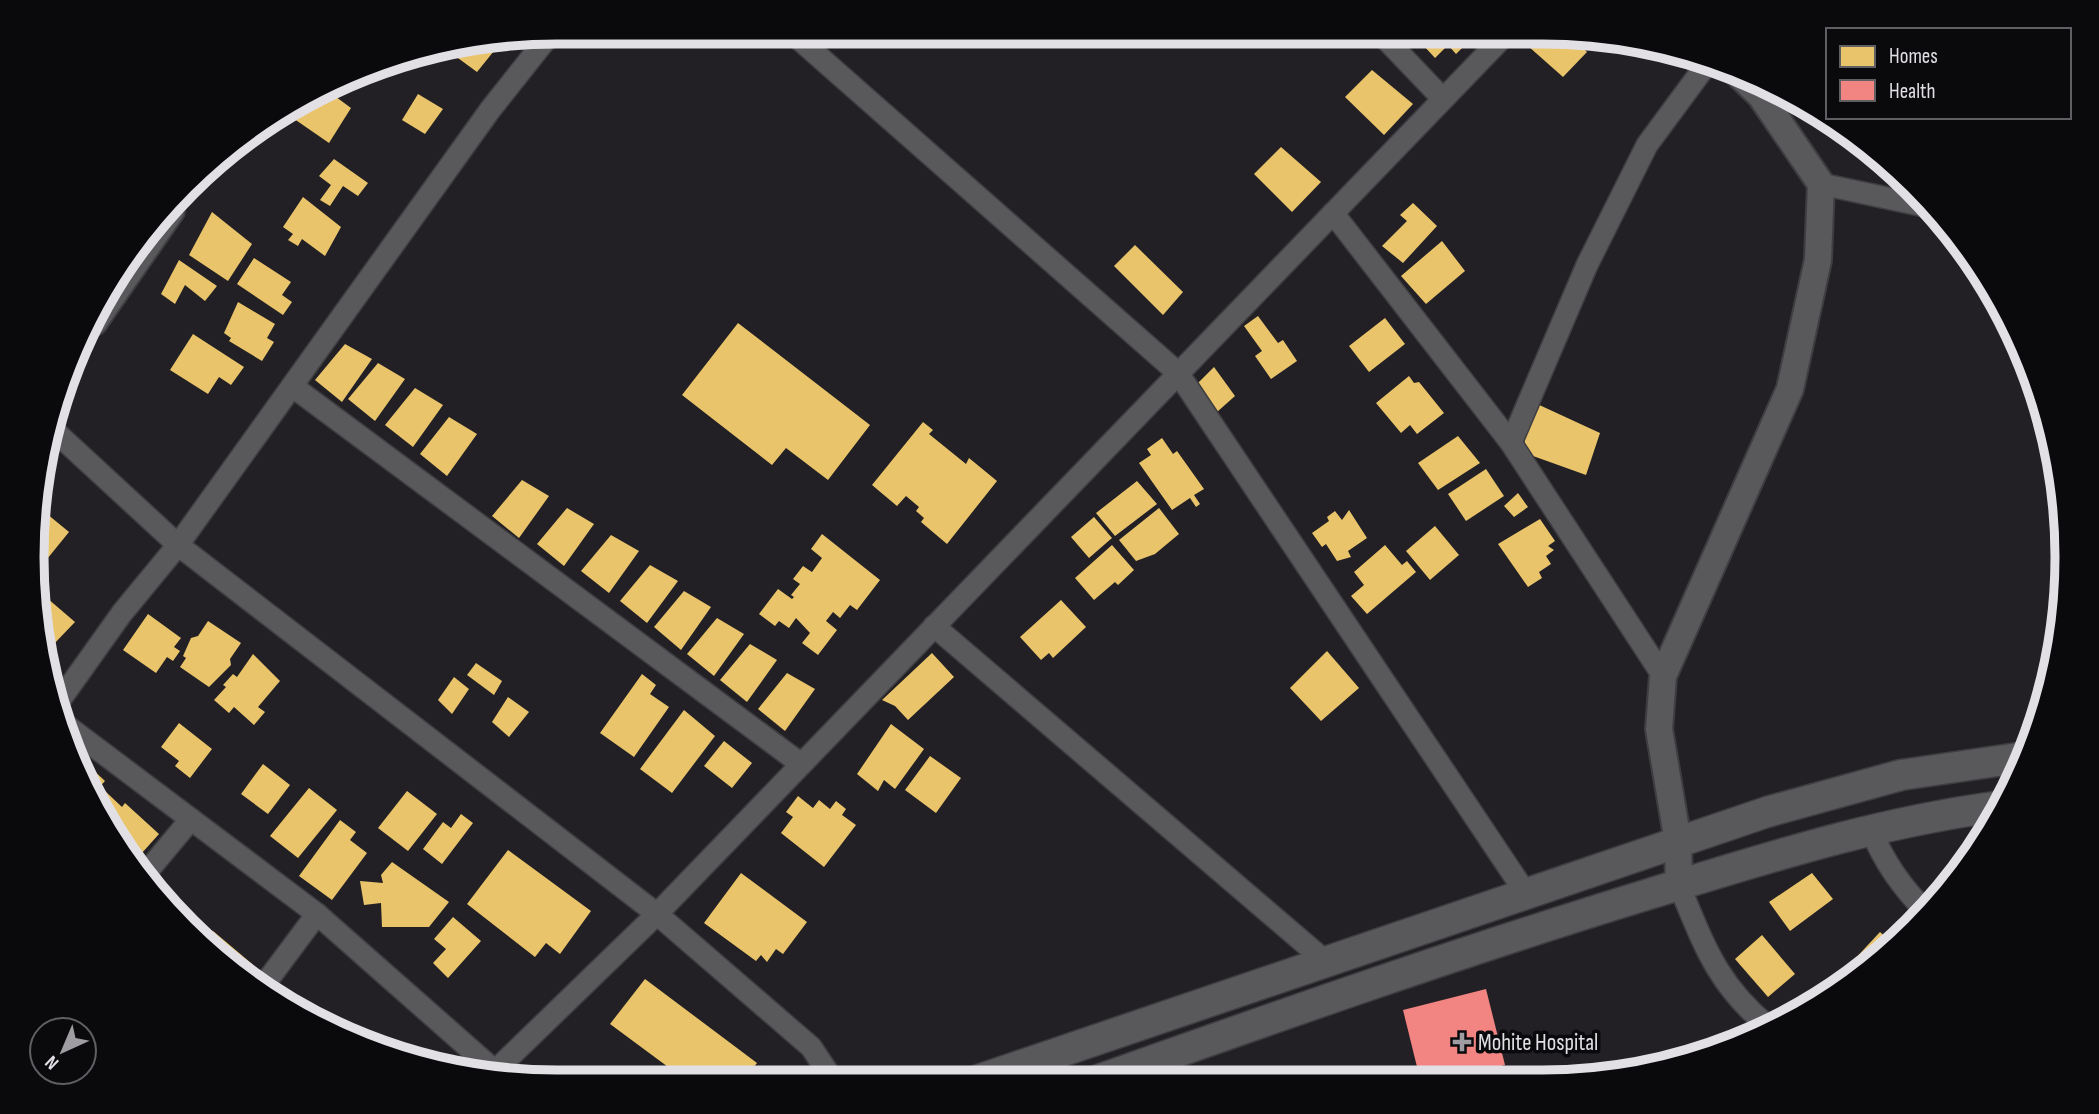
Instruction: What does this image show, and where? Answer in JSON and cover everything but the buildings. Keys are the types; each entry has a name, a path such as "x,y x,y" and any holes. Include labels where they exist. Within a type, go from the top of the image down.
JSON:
{"main road":[{"path":"1007,1070 1324,960 1767,812 1876,781 2013,760"},
{"path":"1126,1070 1354,989 1679,885 1870,828 1989,808"}],"street":[{"path":"63,696 122,613 178,545 490,110 542,44"},
{"path":"805,44 1178,373 1525,892"},
{"path":"1390,44 1443,99"},
{"path":"499,1067 657,914 1496,44"},
{"path":"1511,443 1587,265 1647,145 1703,70"},
{"path":"1756,91 1821,184 1818,260 1790,389 1663,676 1659,729 1678,842 1679,885 1717,971 1730,990 1762,1020"},
{"path":"1821,184 1914,204"},
{"path":"1333,213 1511,443 1663,676"},
{"path":"292,386 801,764"},
{"path":"59,435 178,545 657,914 811,1047 826,1070"},
{"path":"934,626 1324,960"},
{"path":"74,731 317,914 489,1066"},
{"path":"150,869 191,819"},
{"path":"1870,828 1882,857 1894,876 1919,904"},
{"path":"267,981 317,914"}],"place":[{"name":"Mohite Hospital","path":"1462,1042"}]}
